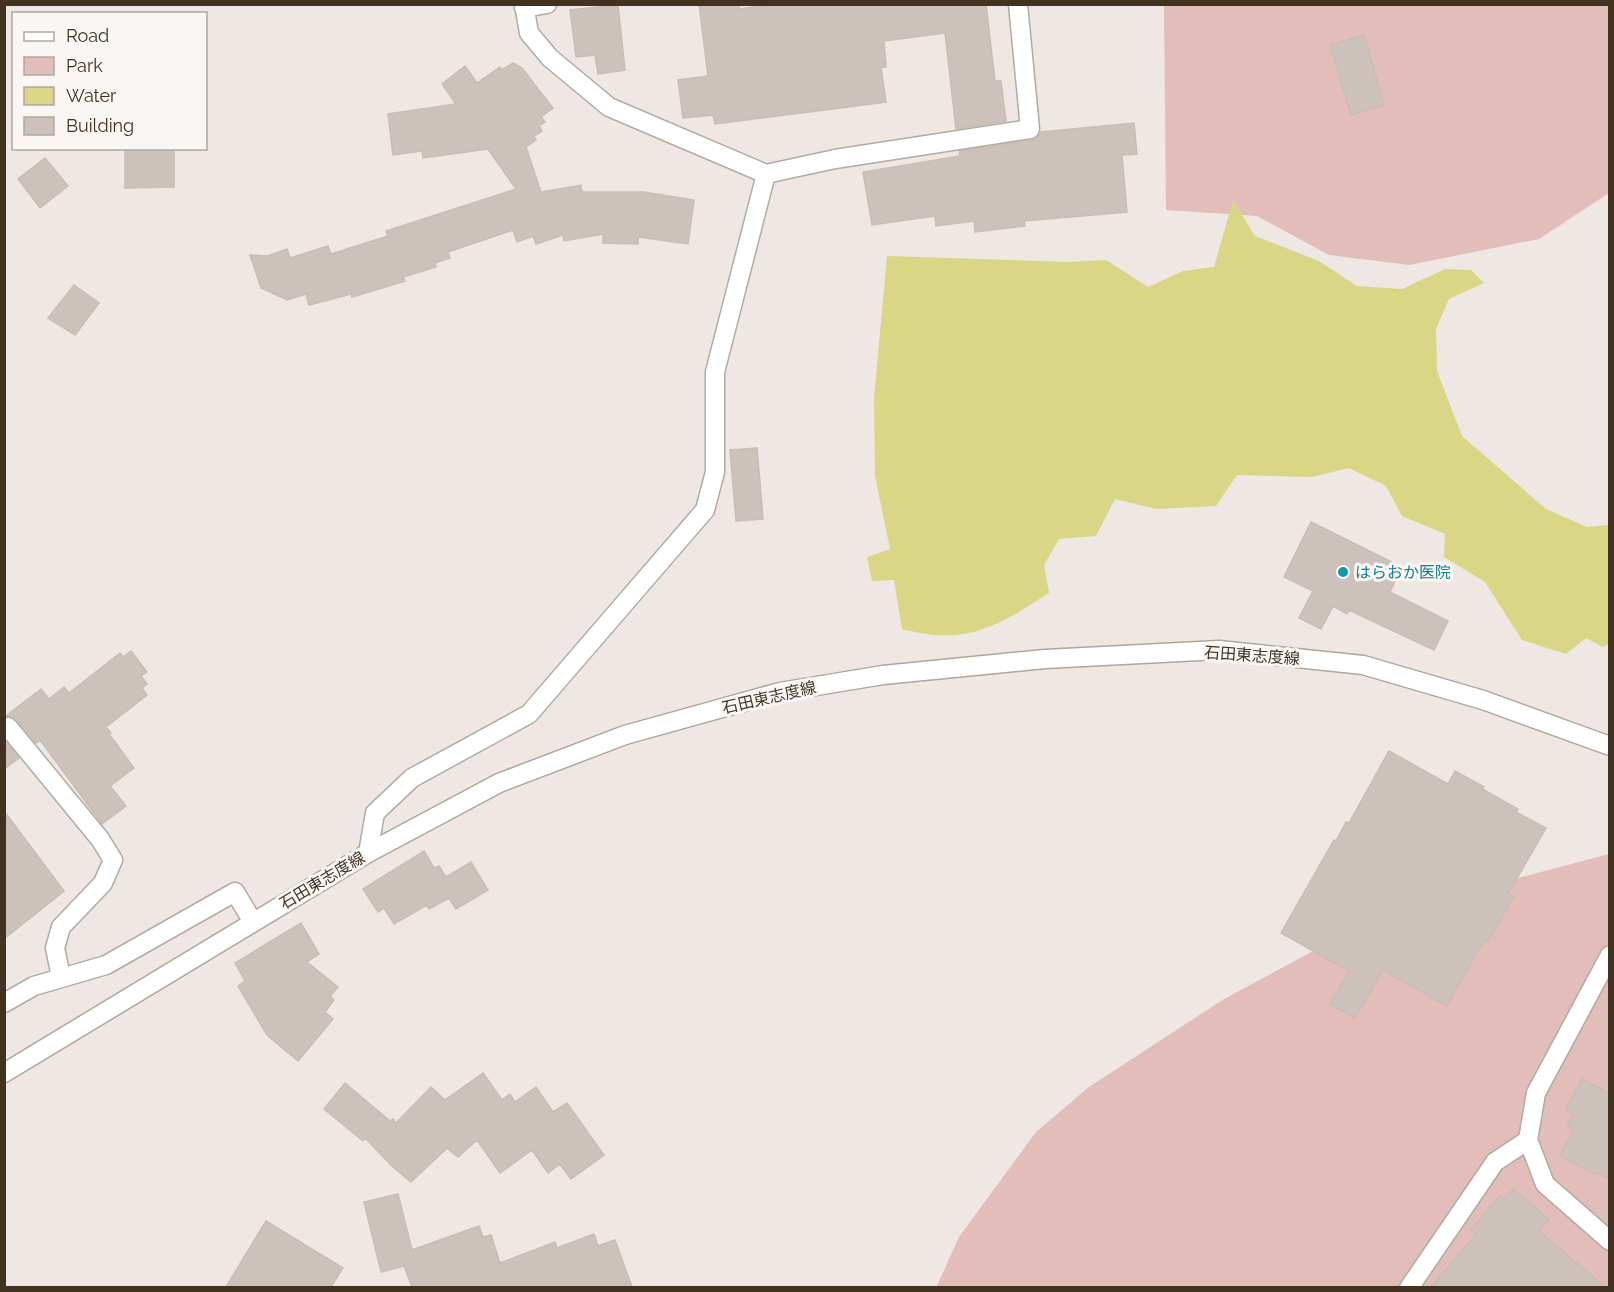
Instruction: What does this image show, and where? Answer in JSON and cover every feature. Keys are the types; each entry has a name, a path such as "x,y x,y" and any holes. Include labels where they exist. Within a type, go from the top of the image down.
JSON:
{"street":[{"path":"547,4 524,6 529,33 550,58 609,107 766,174 836,159 1030,129 1018,4"},
{"path":"368,853 375,813 412,778 529,714 705,510 715,472 716,372 766,174"},
{"name":"石田東志度線","path":"4,1073 368,853 499,783 625,735 780,692 883,675 1045,659 1219,650 1363,665 1483,700 1610,746"},
{"path":"8,727 100,839 113,860 103,883 61,927 55,948 61,977"},
{"path":"4,1002 61,977 106,965 235,892 253,922"},
{"path":"1610,955 1536,1093 1528,1140 1545,1184 1610,1241"},
{"path":"1409,1287 1495,1162 1528,1140"}],"green space":[{"path":"1164,5 1609,5 1609,193 1539,239 1409,265 1329,255 1257,216 1166,210"},
{"path":"1609,854 1609,1287 936,1288 959,1237 1036,1132 1089,1087 1224,999 1328,943 1484,887"}],"water":[{"path":"1233,200 1255,236 1319,261 1357,286 1402,289 1445,269 1471,270 1484,283 1449,299 1436,329 1437,371 1462,436 1546,509 1587,527 1609,525 1609,644 1603,647 1586,638 1566,654 1522,640 1485,582 1444,557 1445,534 1402,516 1386,486 1349,468 1312,477 1237,475 1216,506 1156,509 1115,499 1096,536 1059,539 1044,565 1049,593 1030,605 996,624 963,634 925,634 902,629 894,580 872,581 867,557 890,549 875,476 874,398 887,256 1068,262 1106,260 1148,287 1183,271 1214,267"}],"building":[{"path":"699,4 739,4 739,9 776,4 986,4 995,81 1001,81 1006,121 956,129 945,33 884,41 886,67 881,67 886,102 715,124 713,115 683,118 678,80 708,76"},
{"path":"618,5 625,70 598,74 595,55 576,57 570,10"},
{"path":"1364,35 1384,105 1351,115 1330,45"},
{"path":"513,63 522,68 553,108 541,117 545,122 539,126 542,131 534,136 536,140 526,147 541,192 581,185 582,192 644,192 694,200 688,244 638,237 638,244 603,243 603,234 564,241 563,235 536,244 533,236 517,242 513,230 448,252 450,258 435,263 436,267 403,277 405,281 352,297 351,294 309,305 306,294 287,300 261,288 250,255 268,256 287,249 290,258 328,246 331,254 388,236 386,231 516,189 488,149 423,158 422,151 393,155 388,114 456,104 442,84 465,66 477,83 500,67 502,70"},
{"path":"1134,123 1137,154 1122,155 1127,212 1024,221 1025,226 975,232 974,221 936,226 935,216 872,225 863,172 960,156 959,151 1032,140 1037,138 1041,132"},
{"path":"125,150 174,150 174,187 125,188"},
{"path":"45,158 68,186 40,208 18,179"},
{"path":"74,285 99,303 75,335 48,318"},
{"path":"757,448 763,519 736,521 730,450"},
{"name":"はらおか医院","path":"1311,522 1402,567 1390,592 1448,621 1434,650 1349,610 1347,614 1333,606 1321,629 1299,618 1313,591 1284,577"},
{"path":"131,651 147,672 141,676 147,684 142,688 147,695 106,727 134,768 110,786 126,806 102,824 40,740 36,743 16,719 6,716 41,689 49,699 64,687 69,693 120,653 123,657"},
{"path":"4,740 19,758 4,769"},
{"path":"1389,751 1448,784 1455,771 1518,809 1516,812 1546,828 1508,894 1514,896 1488,942 1484,940 1447,1006 1383,970 1355,1018 1330,1004 1349,971 1281,933 1334,840 1336,841 1346,822 1349,823"},
{"path":"4,811 64,891 4,939"},
{"path":"424,851 434,868 439,866 446,877 471,862 488,890 456,909 449,898 429,909 427,905 394,924 384,908 378,912 363,889"},
{"path":"301,923 319,954 307,962 338,987 330,996 334,1000 325,1012 333,1019 298,1061 267,1035 238,986 245,981 235,963"},
{"path":"483,1073 502,1100 510,1094 515,1102 536,1087 553,1112 567,1103 604,1155 571,1179 560,1164 548,1173 532,1150 500,1173 477,1140 458,1157 447,1148 411,1182 365,1138 363,1141 324,1109 345,1083 390,1121 393,1119 396,1123 431,1087 445,1100"},
{"path":"1582,1079 1610,1094 1610,1179 1597,1172 1596,1175 1560,1156 1574,1130 1567,1126 1573,1114 1565,1110"},
{"path":"1513,1189 1549,1219 1539,1231 1605,1287 1431,1287 1476,1234 1471,1230 1500,1196 1505,1198"},
{"path":"398,1194 412,1250 479,1226 483,1237 491,1235 500,1263 555,1242 557,1248 594,1234 598,1246 615,1240 632,1287 412,1287 404,1266 381,1272 364,1202"},
{"path":"266,1221 343,1268 331,1287 226,1287"}],"place":[{"name":"はらおか医院","path":"1343,572"}]}
